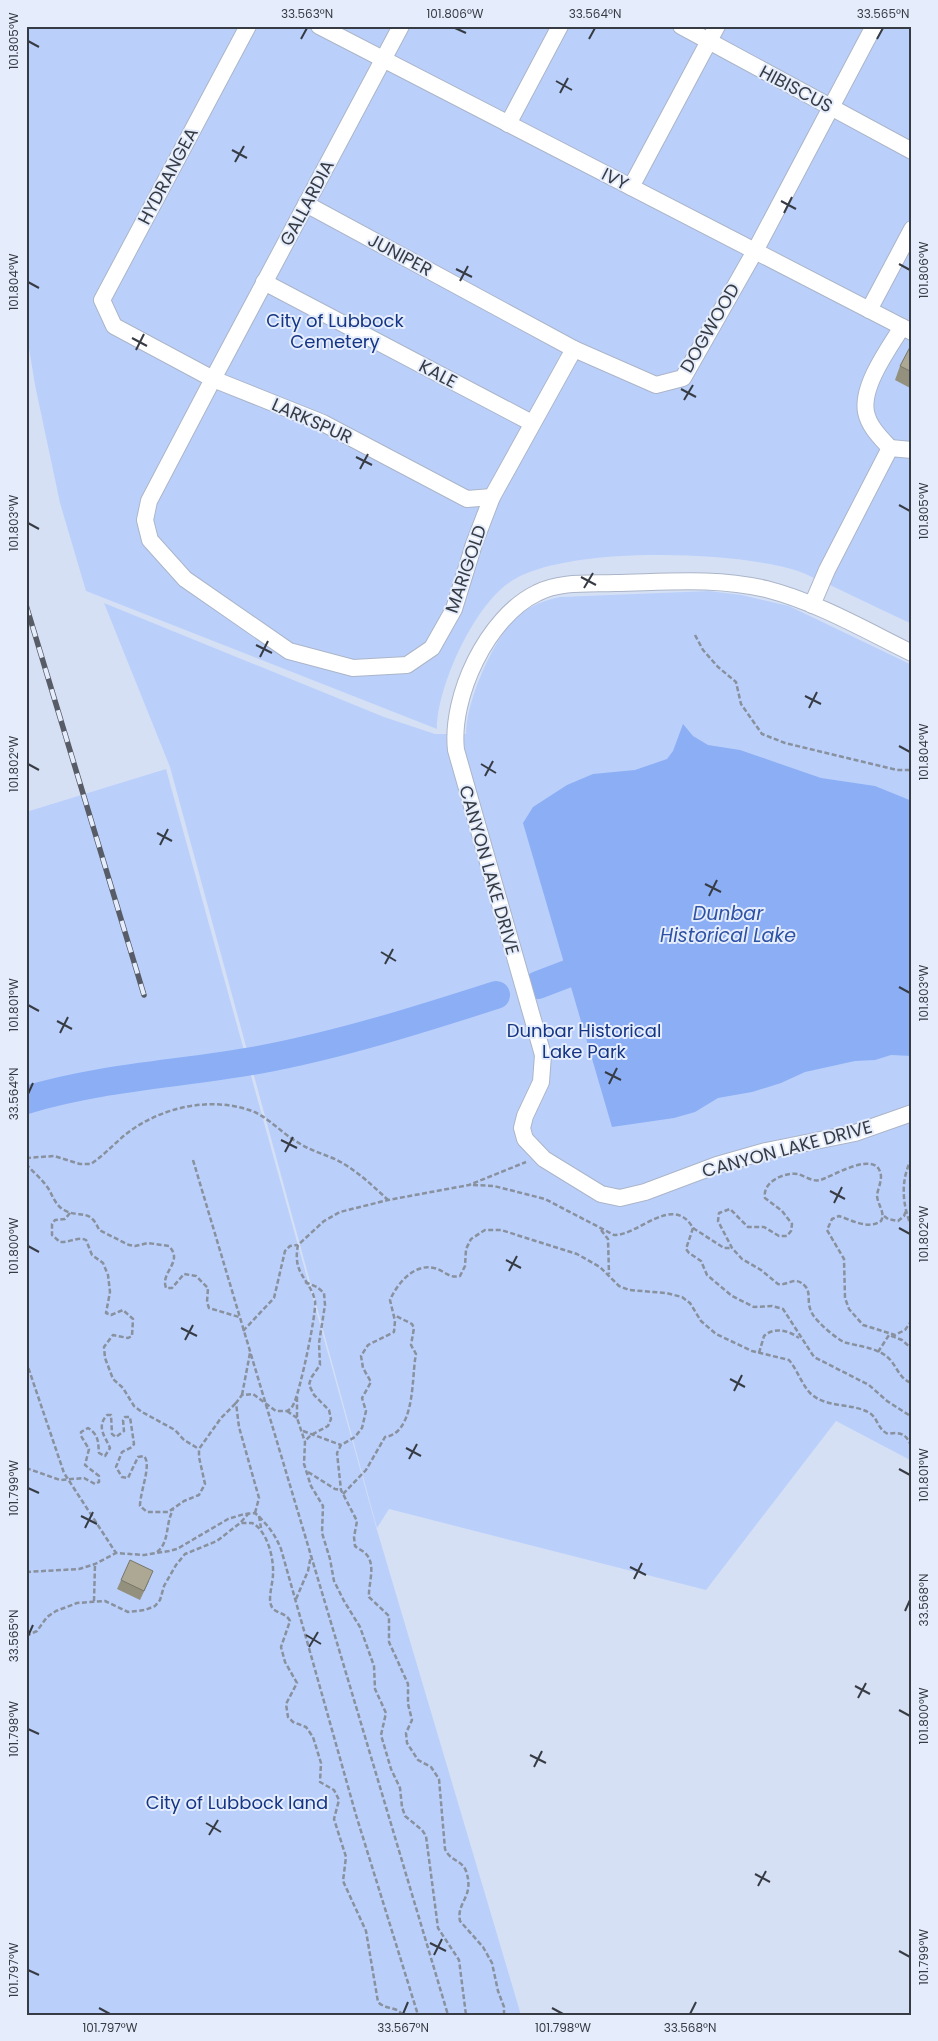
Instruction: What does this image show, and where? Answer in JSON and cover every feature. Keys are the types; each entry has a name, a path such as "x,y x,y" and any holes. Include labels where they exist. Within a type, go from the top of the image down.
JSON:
{"street":[{"name":"HYDRANGEA","path":"213,379 114,326 102,300 248,26"},
{"name":"IVY","path":"319,26 907,330"},
{"name":"GALLARDIA","path":"145,520 149,500 401,26"},
{"path":"508,124 560,26"},
{"name":"HIBISCUS","path":"681,26 912,151"},
{"path":"631,187 717,26"},
{"name":"DOGWOOD","path":"574,349 656,385 683,378 755,251 874,26"},
{"name":"JUNIPER","path":"306,204 574,349"},
{"path":"868,310 912,229"},
{"name":"KALE","path":"264,282 532,423"},
{"path":"907,330 881,361 872,381 866,412 875,431 890,448 912,450"},
{"path":"492,497 574,349"},
{"name":"LARKSPUR","path":"213,379 323,423 468,499 492,497"},
{"path":"812,605 827,570 890,448"},
{"name":"MARIGOLD","path":"145,520 150,540 185,579 289,650 353,668 407,665 432,648 454,609 474,544 492,497"},
{"name":"CANYON LAKE DRIVE","path":"912,653 812,605 767,590 706,580 565,585 537,593 515,607 498,624 482,651 460,703 454,737 456,750 543,1055 541,1082 525,1116 522,1128 525,1139 544,1159 601,1194 620,1198 645,1192 717,1164 766,1151 855,1133 912,1113"}],"path":[{"path":"695,635 703,650 718,668 736,682 741,704 762,734 785,742 897,770 912,770"},
{"path":"26,1158 54,1156 80,1164 91,1164 127,1134 163,1114 201,1104 225,1104 252,1111 270,1121 284,1135 312,1152 336,1160 353,1170 388,1200"},
{"path":"912,1158 906,1171 903,1189 912,1228"},
{"path":"243,1331 274,1298 285,1251 290,1246 298,1244 324,1221 340,1212 388,1200 469,1185 528,1161 544,1159"},
{"path":"193,1160 448,2015"},
{"path":"26,1164 48,1188 60,1207 70,1213 89,1216 96,1223 99,1230 135,1246 148,1243 169,1246 174,1254 174,1260 165,1280 166,1288 172,1288 184,1274 196,1276 208,1288 208,1308 239,1317"},
{"path":"906,1208 904,1216 898,1221 888,1219 883,1215 878,1200 880,1173 872,1166 859,1164 819,1180 798,1174 788,1175 768,1184 764,1195 767,1200 789,1219 792,1228 790,1234 779,1236 764,1227 748,1226 734,1211 726,1208 719,1213 718,1221 732,1248 739,1256 778,1284 793,1280 805,1286 809,1293 808,1307 810,1312 824,1327 841,1340 878,1352 889,1358 905,1381 912,1383"},
{"path":"469,1185 494,1186 545,1199 614,1235 621,1236 645,1222 671,1214 685,1218 692,1228 724,1248 732,1248"},
{"path":"70,1213 65,1219 55,1220 52,1224 52,1235 60,1242 70,1242 78,1239 86,1240 92,1255 103,1263 108,1275 110,1292 106,1312 111,1315 124,1310 133,1319 132,1336 128,1338 113,1336 104,1347 105,1358 114,1379 142,1412 170,1427 184,1440 200,1449"},
{"path":"883,1215 881,1221 876,1224 856,1222 839,1216 832,1219 827,1226 844,1259 845,1298 849,1309 863,1325 902,1340 912,1348"},
{"path":"599,1228 608,1240 609,1274"},
{"path":"692,1228 686,1248 689,1253 701,1261 707,1274 732,1296 754,1307 772,1306 783,1309 802,1340 820,1361 869,1385 886,1400 912,1417"},
{"path":"504,2015 504,2007 498,1991 492,1963 483,1947 460,1921 460,1908 469,1893 467,1875 463,1866 448,1857 445,1849 442,1795 438,1775 431,1767 418,1760 406,1740 406,1733 412,1720 408,1704 408,1684 389,1642 388,1616 369,1597 372,1572 370,1560 365,1553 355,1546 354,1537 357,1521 341,1490 337,1453 341,1445 355,1437 365,1422 366,1411 362,1398 371,1382 363,1368 361,1356 368,1345 394,1332 396,1327 390,1300 394,1291 405,1278 420,1269 433,1268 451,1276 460,1276 465,1266 468,1244 477,1234 485,1230 510,1232 577,1254 609,1274 619,1286 629,1290 666,1293 682,1297 690,1303 701,1321 716,1334 759,1353 790,1360 800,1380 816,1397 868,1412 876,1420 879,1429 888,1434 897,1432 905,1436 912,1448"},
{"path":"287,1411 291,1408 296,1397 307,1354 315,1302 303,1281 297,1263 298,1244"},
{"path":"303,1281 317,1287 324,1293 325,1301 319,1343 320,1365 311,1378 309,1385 331,1414 328,1426 311,1435 305,1442"},
{"path":"343,1494 366,1470 385,1436 397,1432 409,1413 416,1360 416,1354 411,1345 414,1328 412,1324 393,1314"},
{"path":"878,1352 889,1335 902,1333 912,1320"},
{"path":"759,1353 764,1336 774,1330 790,1333 802,1340"},
{"path":"156,1553 165,1543 169,1517 174,1509 184,1501 199,1495 204,1487 205,1478 199,1457 200,1449 221,1418 242,1396 250,1353"},
{"path":"26,1361 68,1480 116,1553"},
{"path":"242,1396 253,1394 276,1411 287,1411 298,1418"},
{"path":"296,1397 298,1418 305,1442 303,1457 311,1486 323,1506 322,1533 334,1581 363,1634 374,1666 376,1689 386,1713 381,1735 391,1769 400,1788 405,1816 422,1830 426,1836 438,1928 458,1960 466,2015"},
{"path":"236,1403 239,1426 259,1498 255,1513"},
{"path":"26,1468 52,1478 68,1480 84,1478 95,1484 99,1482 99,1476 86,1465 89,1449 81,1436 82,1430 88,1428 95,1434 99,1442 99,1453 103,1456 108,1454 110,1448 102,1436 103,1419 107,1415 111,1415 112,1434 116,1437 124,1431 123,1420 125,1417 130,1417 134,1444 119,1456 116,1466 124,1478 130,1476 138,1457 144,1456 148,1462 140,1494 142,1509 158,1513 174,1509"},
{"path":"303,1431 341,1445"},
{"path":"307,1471 310,1476 341,1490"},
{"path":"26,1636 37,1632 47,1617 56,1611 77,1603 108,1602 128,1612 145,1610 155,1606 160,1600 163,1589 176,1565 185,1554 217,1541 250,1513"},
{"path":"26,1572 79,1569 95,1564 116,1553 156,1553 177,1549 214,1525 250,1513 255,1513 275,1535 296,1601 356,1816 418,2015"},
{"path":"258,1516 273,1566 270,1604 274,1610 287,1615 290,1621 281,1647 285,1662 297,1683 286,1704 287,1711 290,1720 310,1730 321,1763 320,1782 334,1790 338,1796 339,1805 334,1819 346,1857 343,1881 366,1931 378,2002 384,2007 395,2008 403,2015"},
{"path":"240,1523 252,1523 262,1530"},
{"path":"296,1601 308,1571 311,1554"},
{"path":"94,1601 95,1564"}],"green space":[{"name":"City of Lubbock Cemetery","path":"26,26 912,26 912,624 798,571 770,564 736,559 655,555 575,561 541,568 515,579 500,590 486,605 473,624 451,668 439,711 437,729 86,591 60,503 35,385 26,330"},
{"name":"Dunbar Historical Lake Park","path":"709,591 742,595 789,606 912,665 912,1461 836,1421 706,1590 389,1509 377,1528 170,767 104,603 384,717 435,734 466,734 467,720 476,688 491,654 509,626 518,616 533,606 560,597"},
{"name":"City of Lubbock land","path":"166,769 377,1530 521,2015 26,2015 26,812"}],"water":[{"name":"Dunbar Historical Lake","path":"683,724 693,736 708,745 740,750 821,778 875,786 912,801 912,1056 891,1055 875,1060 855,1061 805,1072 781,1083 752,1092 718,1098 695,1112 674,1118 612,1127 523,823 533,807 567,785 593,774 635,770 667,759 673,751"}],"building":[{"path":"910,347 912,348 912,372 900,366"},
{"path":"130,1560 153,1571 144,1591 121,1580"}],"waterway":[{"path":"538,985 601,961"},
{"path":"26,1100 83,1086 229,1065 288,1054 378,1031 496,995"}],"railway":[{"path":"26,605 144,995"}]}
